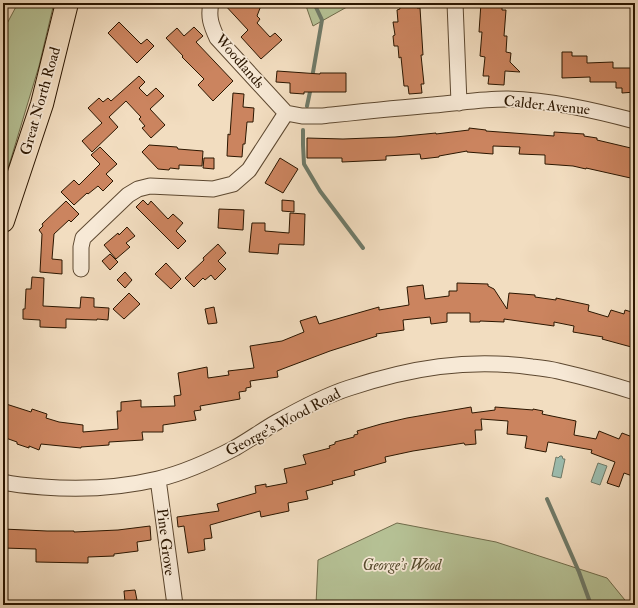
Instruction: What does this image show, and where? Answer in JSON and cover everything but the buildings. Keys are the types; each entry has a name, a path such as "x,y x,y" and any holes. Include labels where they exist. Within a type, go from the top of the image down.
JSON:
{"main road":[{"name":"Great North Road","path":"3,221 42,104 67,3"}],"street":[{"name":"Woodlands","path":"210,3 211,26 217,38 286,113"},
{"path":"455,3 459,102"},
{"name":"Calder Avenue","path":"286,113 302,116 321,116 459,102 507,100 572,105 635,121"},
{"path":"81,269 81,247 83,238 128,195 138,189 150,186 213,189 233,184 249,170 286,113"},
{"name":"George's Wood Road","path":"3,482 71,489 115,487 158,479 193,468 227,451 276,422 311,404 348,388 405,372 430,367 458,364 493,363 525,366 557,371 635,392"},
{"name":"Pine Grove","path":"158,479 175,605"}],"green space":[{"path":"18,3 54,3 39,66 3,185 3,31"},
{"path":"305,3 354,3 313,26"},
{"name":"George's Wood","path":"397,523 496,542 607,578 629,605 316,605 318,560"}],"shaded area":[{"path":"560,456 565,459 561,478 552,476 556,457 558,458"},
{"path":"598,463 607,466 600,485 591,482"}],"waterway":[{"path":"312,78 322,20 314,3"},
{"path":"307,106 311,87"},
{"path":"303,130 304,164 320,191 363,248"},
{"path":"547,499 579,572 591,605"}]}
